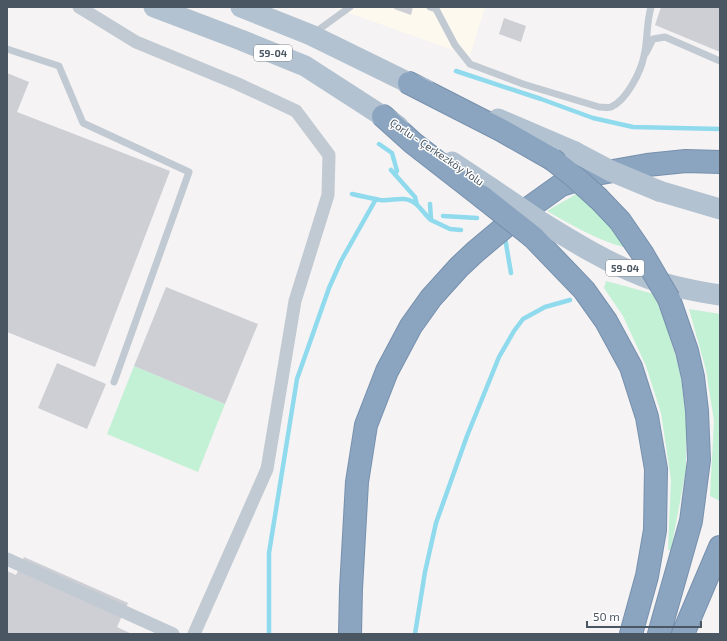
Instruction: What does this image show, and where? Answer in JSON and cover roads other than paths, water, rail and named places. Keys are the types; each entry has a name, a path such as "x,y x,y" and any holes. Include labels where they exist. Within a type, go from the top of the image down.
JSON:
{"highway":[{"path":"409,83 501,130 552,159 577,178 620,221 642,253 669,299 687,351 693,377 697,411 699,460 691,521 659,634"},
{"path":"383,116 413,144 486,192 535,229 584,290 606,321 631,367 647,417 656,469 655,530 647,576 631,634"},
{"path":"350,634 357,482 366,424 387,371 411,326 431,298 475,252 519,215 561,185 596,174 647,165 686,161 720,162"},
{"path":"683,634 720,547"}],"main road":[{"name":"Çorlu - Çerkezköy Yolu","path":"154,7 305,66 383,116"},
{"name":"59-04","path":"241,7 269,12 311,35 409,83 468,106 575,152 611,171 658,191 720,209"},
{"name":"59-04","path":"535,229 588,251 640,276 683,289 720,295"}],"street":[{"path":"79,7 136,42 238,84 296,111 329,155 328,195 295,301 267,469 194,634"},
{"path":"7,559 173,634"}],"lane":[{"path":"311,35 350,7"},
{"path":"430,7 436,9 455,45 470,64 523,84 599,107 610,107 620,101 628,92 653,39 665,37 720,61"},
{"path":"644,56 647,20 651,7"},
{"path":"7,49 59,66 83,123 189,172 114,382"}],"waterway":[{"path":"456,71 593,118 633,127 720,129"},
{"path":"379,144 392,153 397,171 395,174"},
{"path":"391,170 415,197 417,205"},
{"path":"352,194 380,200 407,199 416,204 431,220"},
{"path":"269,634 269,553 297,379 329,288 341,261 376,199"},
{"path":"430,204 431,220 450,229 461,230"},
{"path":"443,216 477,218"},
{"path":"505,238 511,273"},
{"path":"415,634 425,572 436,523 467,436 499,357 514,331 523,319 545,307 570,300"}]}
